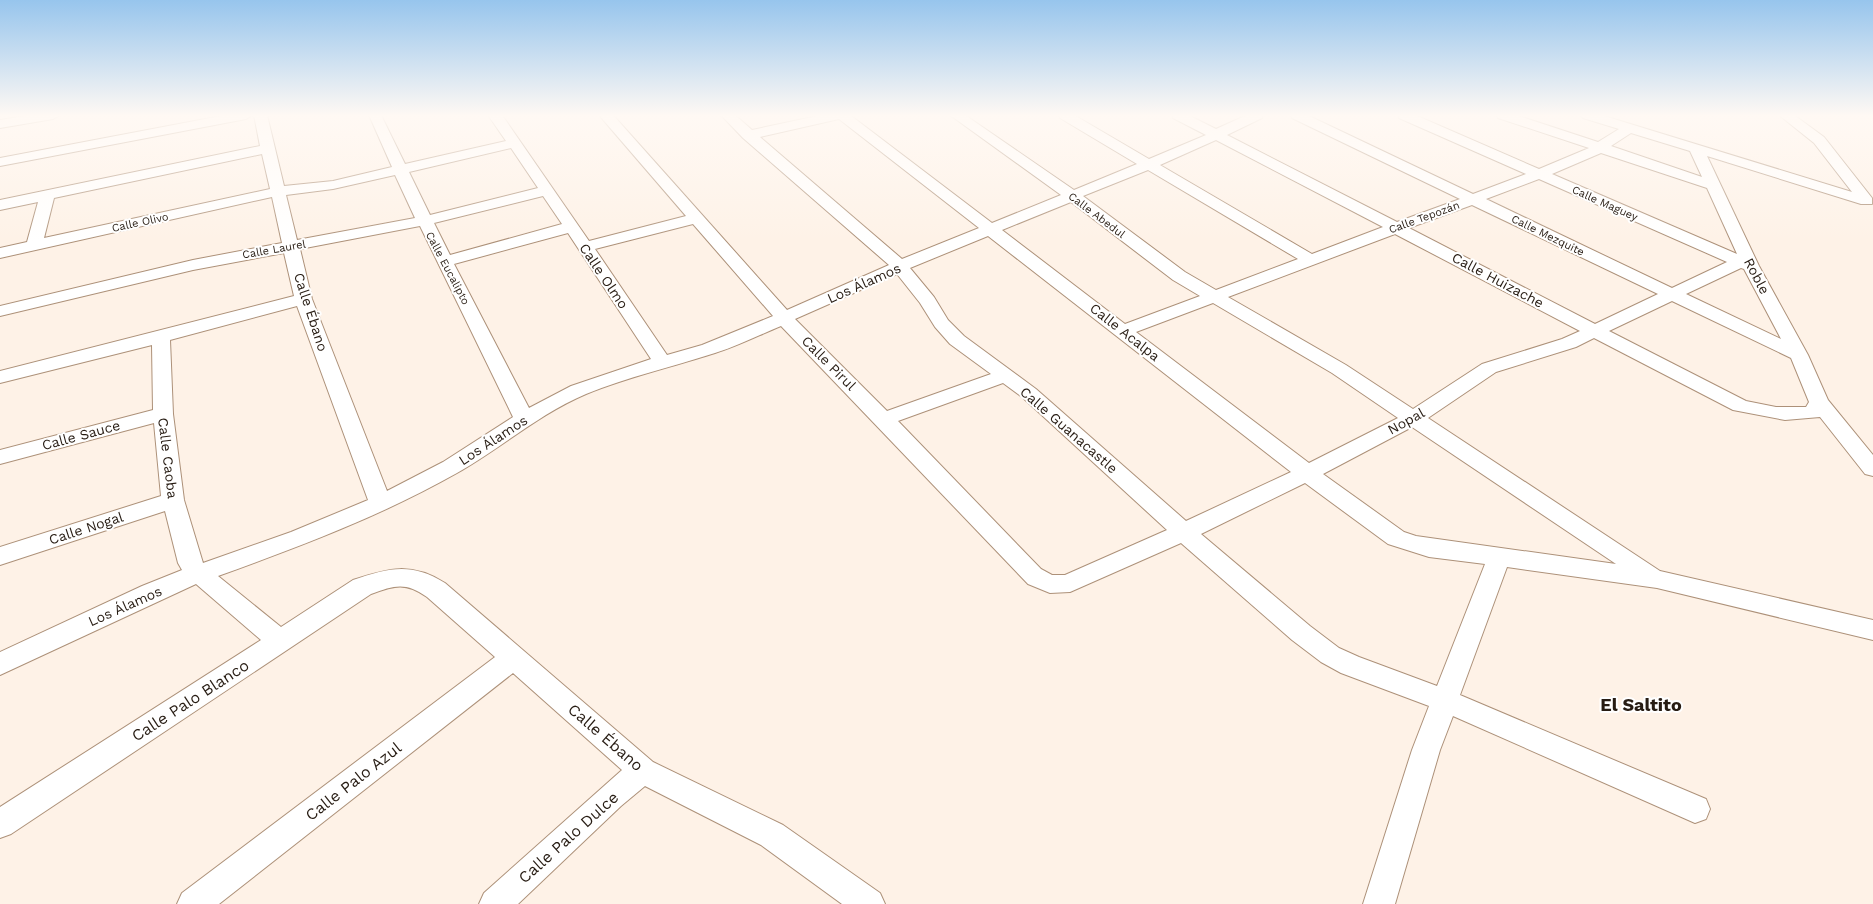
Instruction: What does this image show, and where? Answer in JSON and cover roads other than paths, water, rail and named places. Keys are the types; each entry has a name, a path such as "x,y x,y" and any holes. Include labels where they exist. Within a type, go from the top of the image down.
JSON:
{"street":[{"path":"0,162 25,157"},
{"path":"0,205 228,157"},
{"name":"Calle Ébano","path":"269,157 279,191 303,299 381,504"},
{"name":"Calle Eucalipto","path":"394,157 423,221 446,261 524,419"},
{"name":"Calle Olivo","path":"0,253 279,191 333,185 449,157"},
{"name":"Calle Olmo","path":"525,157 662,362"},
{"name":"Calle Pirul","path":"644,157 784,318 884,419 1032,575 1044,583 1059,586 1070,583"},
{"name":"Calle Guanacastle","path":"774,157 900,266 928,301 941,323 958,340 1029,393 1184,532 1294,627 1330,655 1443,700 1695,810"},
{"name":"Calle Acalpa","path":"897,157 1307,473 1396,538 1412,544 1498,558 1656,579"},
{"name":"Calle Abedul","path":"1017,157 1073,196 1179,276 1339,369 1656,579"},
{"path":"1136,157 1311,260"},
{"name":"Los Álamos","path":"0,664 200,573 299,538 381,504 451,467 524,419 578,390 662,362 709,350 900,266 1164,157"},
{"name":"Calle Huizache","path":"1261,157 1740,406 1769,413 1796,416 1813,412 1819,402"},
{"name":"Calle Mezquite","path":"1385,157 1800,355"},
{"name":"Calle Maguey","path":"1501,157 1746,264"},
{"name":"Calle Tepozán","path":"1123,330 1311,260 1396,226 1540,174 1579,157"},
{"path":"1631,157 1712,185"},
{"name":"Roble","path":"1700,157 1746,264 1800,355 1819,402 1873,469"},
{"path":"1722,157 1870,204"},
{"path":"1833,157 1870,204"},
{"name":"Calle Laurel","path":"0,311 193,265 423,221 548,190"},
{"path":"34,246 47,195"},
{"path":"585,247 698,218"},
{"path":"446,261 571,227"},
{"name":"Nopal","path":"1070,583 1184,532 1307,473 1414,418 1489,368 1544,352 1746,264"},
{"path":"0,377 303,299"},
{"name":"Calle Caoba","path":"161,337 163,414 173,500 190,562 200,573 280,641"},
{"path":"884,419 1006,376"},
{"name":"Calle Sauce","path":"0,457 163,414"},
{"name":"Calle Nogal","path":"0,556 173,500"},
{"path":"1379,904 1443,700 1498,558"},
{"name":"Calle Ébano","path":"382,580 396,578 417,579 430,586 643,771 772,835 869,904"},
{"path":"1656,579 1873,630"},
{"name":"Calle Palo Blanco","path":"0,824 362,587 382,580"},
{"name":"Calle Palo Azul","path":"193,904 514,657"},
{"name":"Calle Palo Dulce","path":"495,904 611,797 643,771"}],"district":[{"name":"El Saltito","path":"1641,705"}]}
